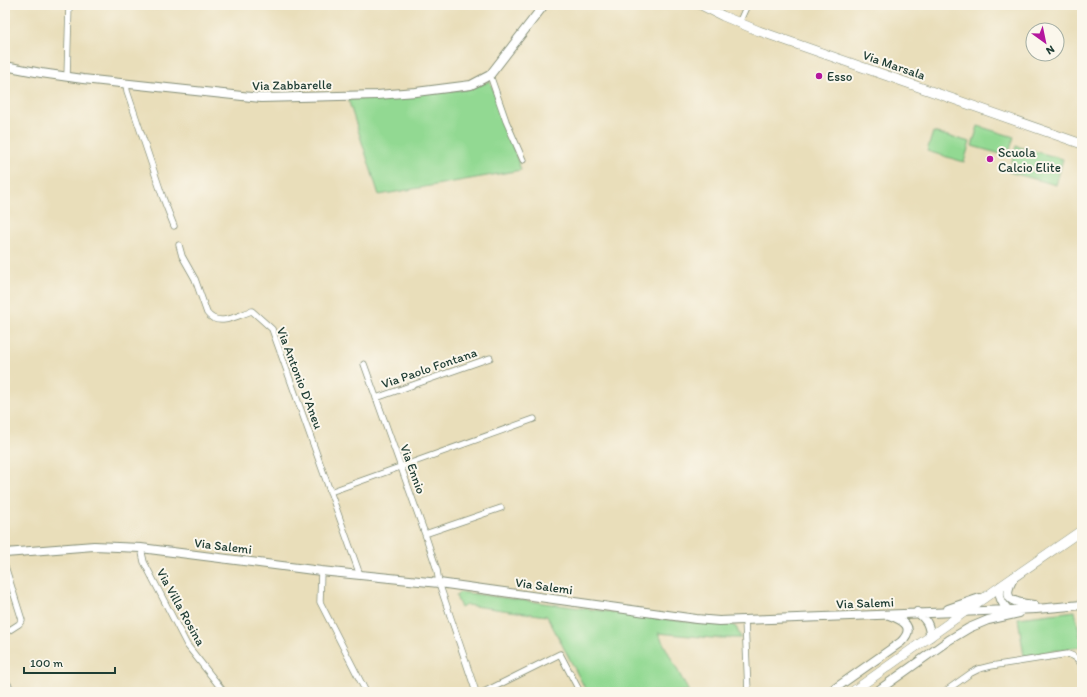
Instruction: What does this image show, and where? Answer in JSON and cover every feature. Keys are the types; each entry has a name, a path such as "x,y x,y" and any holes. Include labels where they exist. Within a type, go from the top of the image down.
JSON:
{"main road":[{"name":"Via Marsala","path":"703,6 739,23 1082,144"},
{"path":"852,692 966,612 1014,576 1082,530"}],"street":[{"path":"68,77 69,5"},
{"name":"Via Zabbarelle","path":"5,66 68,77 261,98 377,95 416,92 470,85 490,75 544,5"},
{"path":"739,23 747,5"},
{"path":"490,75 506,121 523,160"},
{"path":"126,84 160,190 174,226"},
{"name":"Via Antonio D'Aneu","path":"179,245 182,256 195,279 207,313 210,317 217,320 223,320 252,311 272,329 360,575"},
{"name":"Via Paolo Fontana","path":"376,398 490,358"},
{"name":"Via Ennio","path":"364,364 425,534 437,570 439,583 476,692"},
{"path":"330,492 534,419"},
{"path":"425,534 501,508"},
{"name":"Via Salemi","path":"5,553 94,546 141,548 321,571 439,583 719,621 917,612 966,612 1036,609 1082,605"},
{"name":"Via Villa Rosina","path":"141,548 144,562 187,645 224,692"},
{"path":"5,566 22,620 19,624 5,633"},
{"path":"321,571 320,602 366,692"},
{"path":"1014,576 1008,590 1008,595 1012,600 1021,603 1053,607"},
{"path":"934,612 961,605 997,588 1001,601 1008,610"},
{"path":"876,692 949,640 969,628 988,620 1036,609"},
{"path":"917,612 926,619 929,625 930,637"},
{"path":"830,692 901,642 906,636 907,630 905,624 901,620 886,614"},
{"path":"745,620 748,692"},
{"path":"484,692 560,654 580,692"},
{"path":"944,692 971,673 991,666 1068,654 1079,660 1082,666"},
{"path":"5,680 13,692"}],"green space":[{"path":"490,81 521,170 379,195 348,99 470,89"},
{"path":"978,126 1014,137 1008,156 972,146"},
{"path":"933,132 970,142 964,162 927,151"},
{"path":"1016,146 1063,159 1056,185 1009,172"},
{"path":"460,592 672,620 732,625 736,627 741,638 712,638 658,633 689,692 587,692 547,616 466,605 461,608 456,596"},
{"path":"1075,611 1082,646 1024,656 1018,618"}],"place":[{"name":"Esso","path":"819,76"},
{"name":"Scuola Calcio Elite","path":"990,159"}]}
